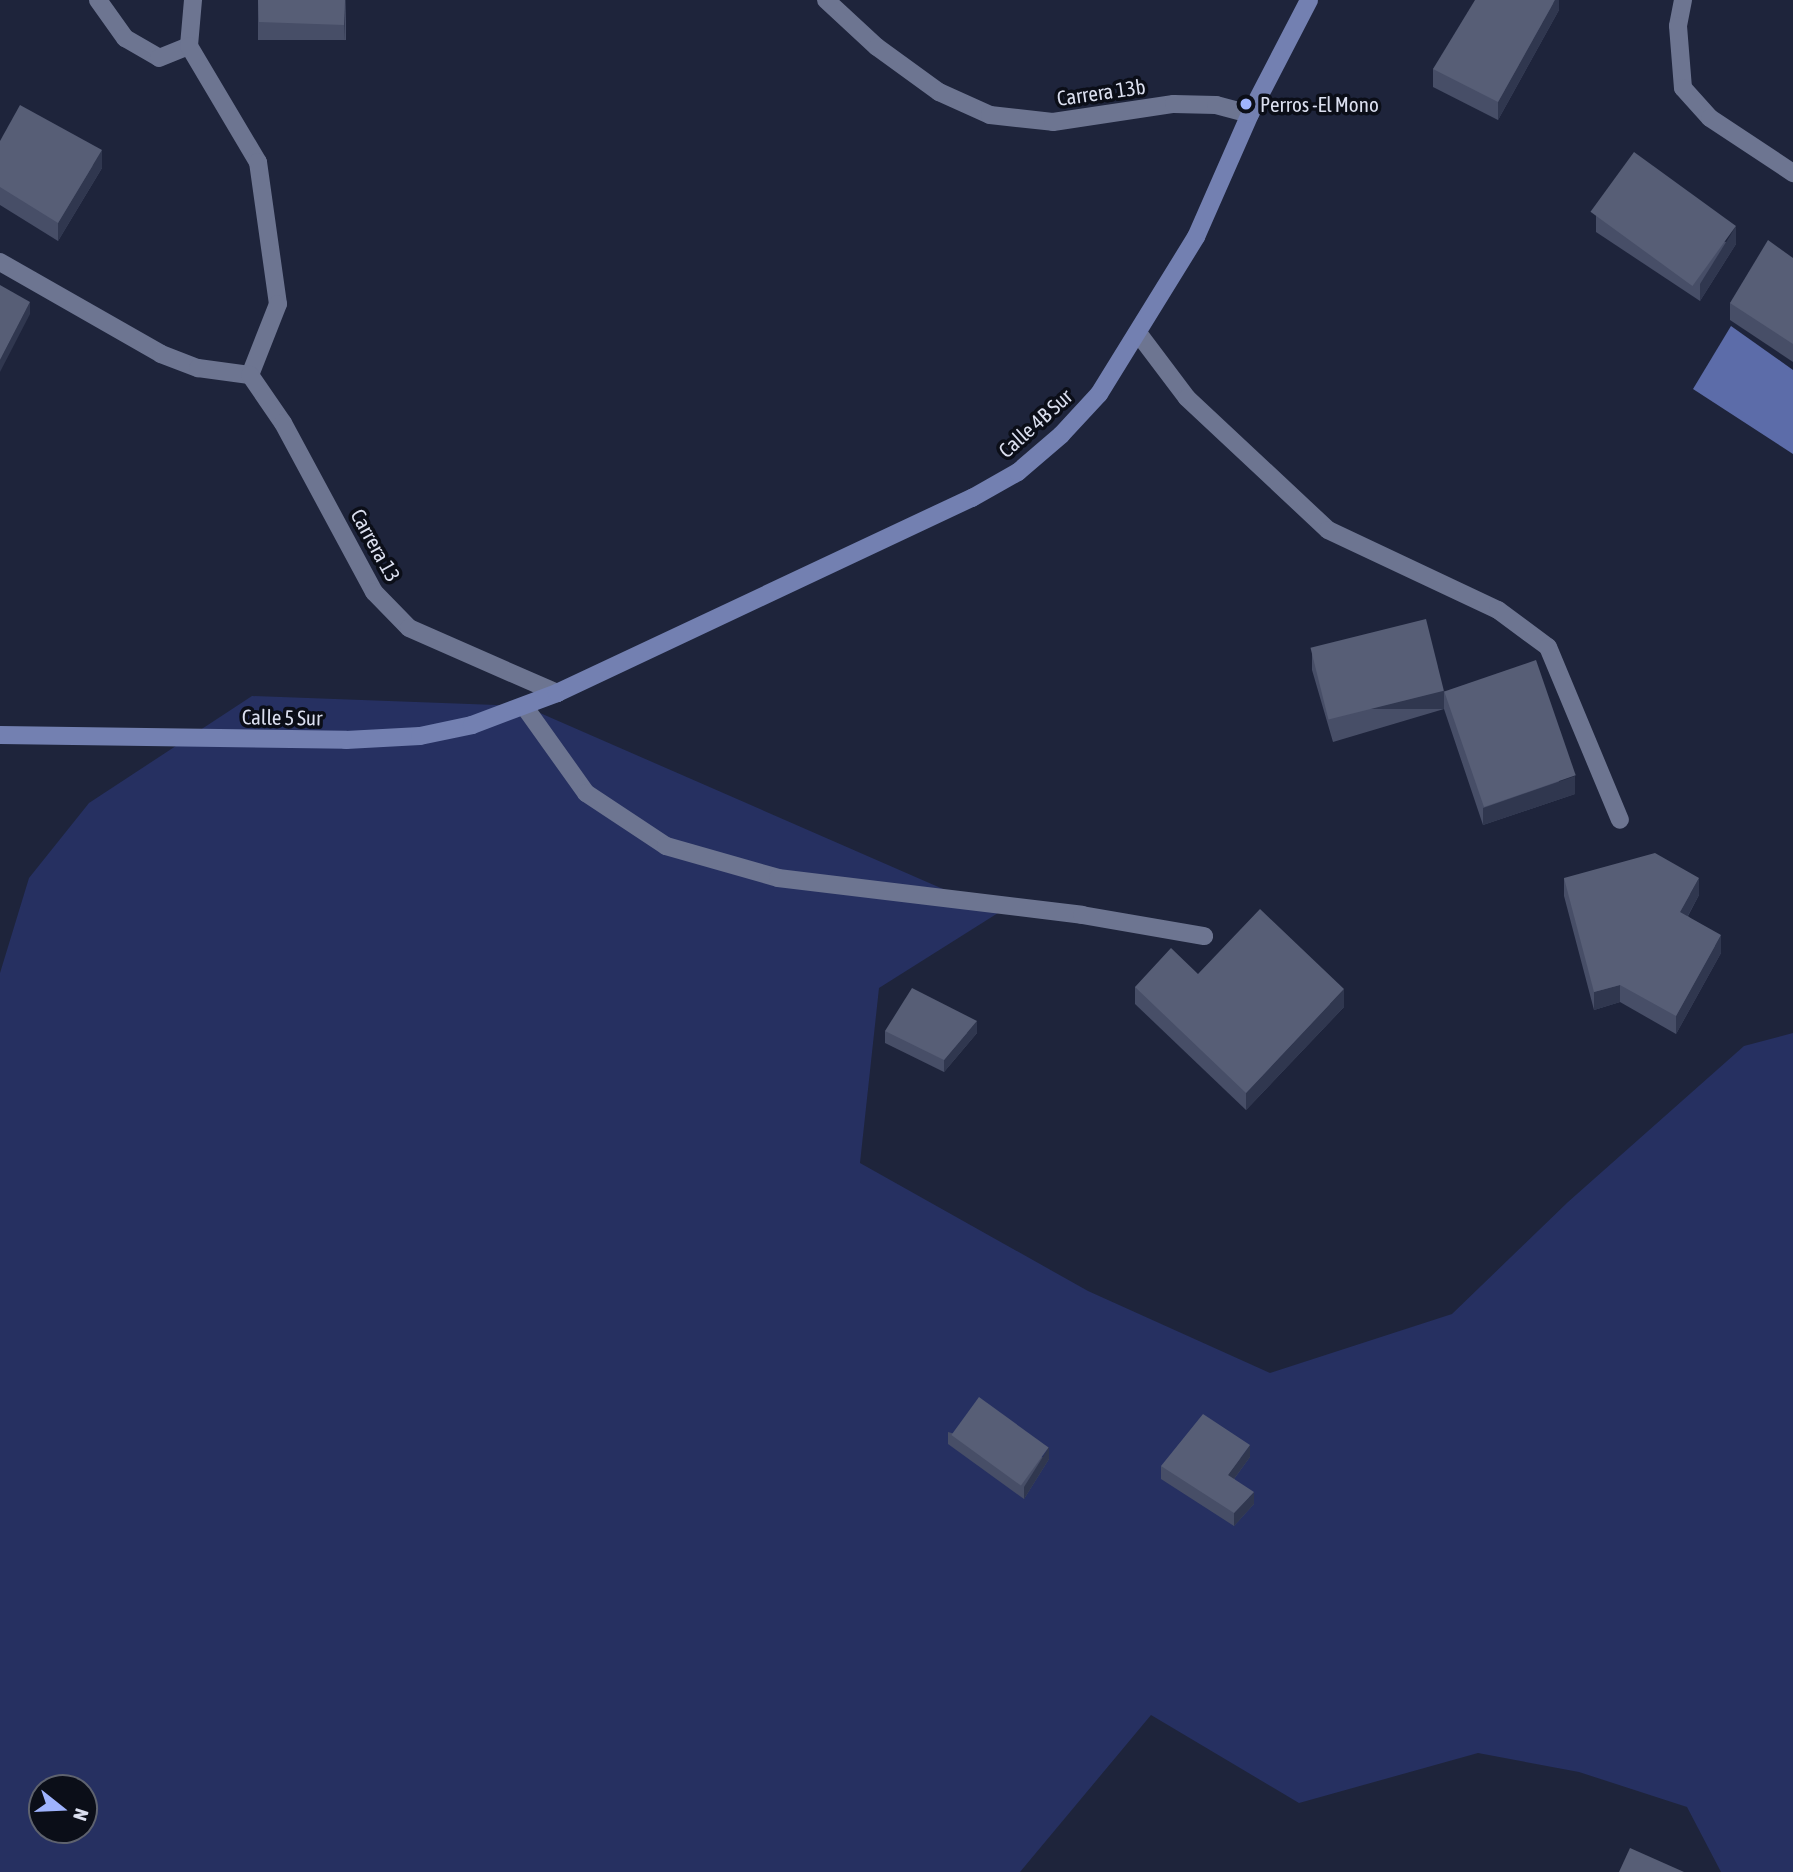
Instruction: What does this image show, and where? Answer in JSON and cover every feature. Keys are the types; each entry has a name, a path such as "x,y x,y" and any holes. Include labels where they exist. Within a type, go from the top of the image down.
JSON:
{"street":[{"path":"98,0 125,38 159,58 189,46"},
{"path":"0,262 161,354 198,368 250,375 278,304 258,162 189,46 193,0"},
{"name":"Carrera 13b","path":"826,0 877,47 939,92 990,115 1053,122 1174,104 1216,105 1250,114"},
{"name":"Calle 4B Sur","path":"557,693 972,498 1018,472 1061,435 1099,394 1196,237 1250,114 1308,0"},
{"path":"1683,0 1678,26 1683,88 1710,118 1793,173"},
{"path":"1138,333 1187,398 1328,530 1499,610 1548,647 1620,820"},
{"name":"Carrera 13","path":"250,375 283,422 374,592 409,628 557,693"},
{"name":"Calle 5 Sur","path":"0,735 346,740 420,736 472,725 557,693"},
{"path":"524,706 586,793 666,846 778,878 1082,915 1204,936"}],"shaded area":[{"path":"1731,326 1793,370 1793,454 1693,389"},
{"path":"252,696 524,706 998,913 879,988 860,1163 1088,1291 1270,1373 1452,1314 1568,1202 1744,1046 1793,1033 1793,1872 1721,1872 1687,1807 1579,1772 1478,1753 1299,1803 1151,1715 1020,1872 0,1872 0,973 29,878 89,803"}],"building":[{"path":"258,0 345,0 344,25 259,22"},
{"path":"1475,0 1555,0 1498,102 1433,69"},
{"path":"20,105 102,150 58,223 0,187 0,141"},
{"path":"1634,152 1736,226 1692,286 1591,212"},
{"path":"1768,240 1793,258 1793,344 1730,303"},
{"path":"0,285 30,302 0,360"},
{"path":"1426,619 1444,691 1328,720 1311,648"},
{"path":"1536,660 1576,775 1484,807 1444,692"},
{"path":"1655,853 1699,878 1680,912 1721,935 1676,1016 1620,985 1594,992 1564,878"},
{"path":"1260,909 1344,989 1246,1093 1135,987 1171,948 1198,974"},
{"path":"912,988 977,1021 944,1060 885,1031"},
{"path":"979,1397 1049,1448 1021,1486 951,1435"},
{"path":"1203,1414 1250,1445 1228,1475 1254,1492 1234,1513 1161,1466"},
{"path":"1630,1848 1684,1872 1619,1872"}],"place":[{"name":"Perros -El Mono","path":"1246,104"}]}
